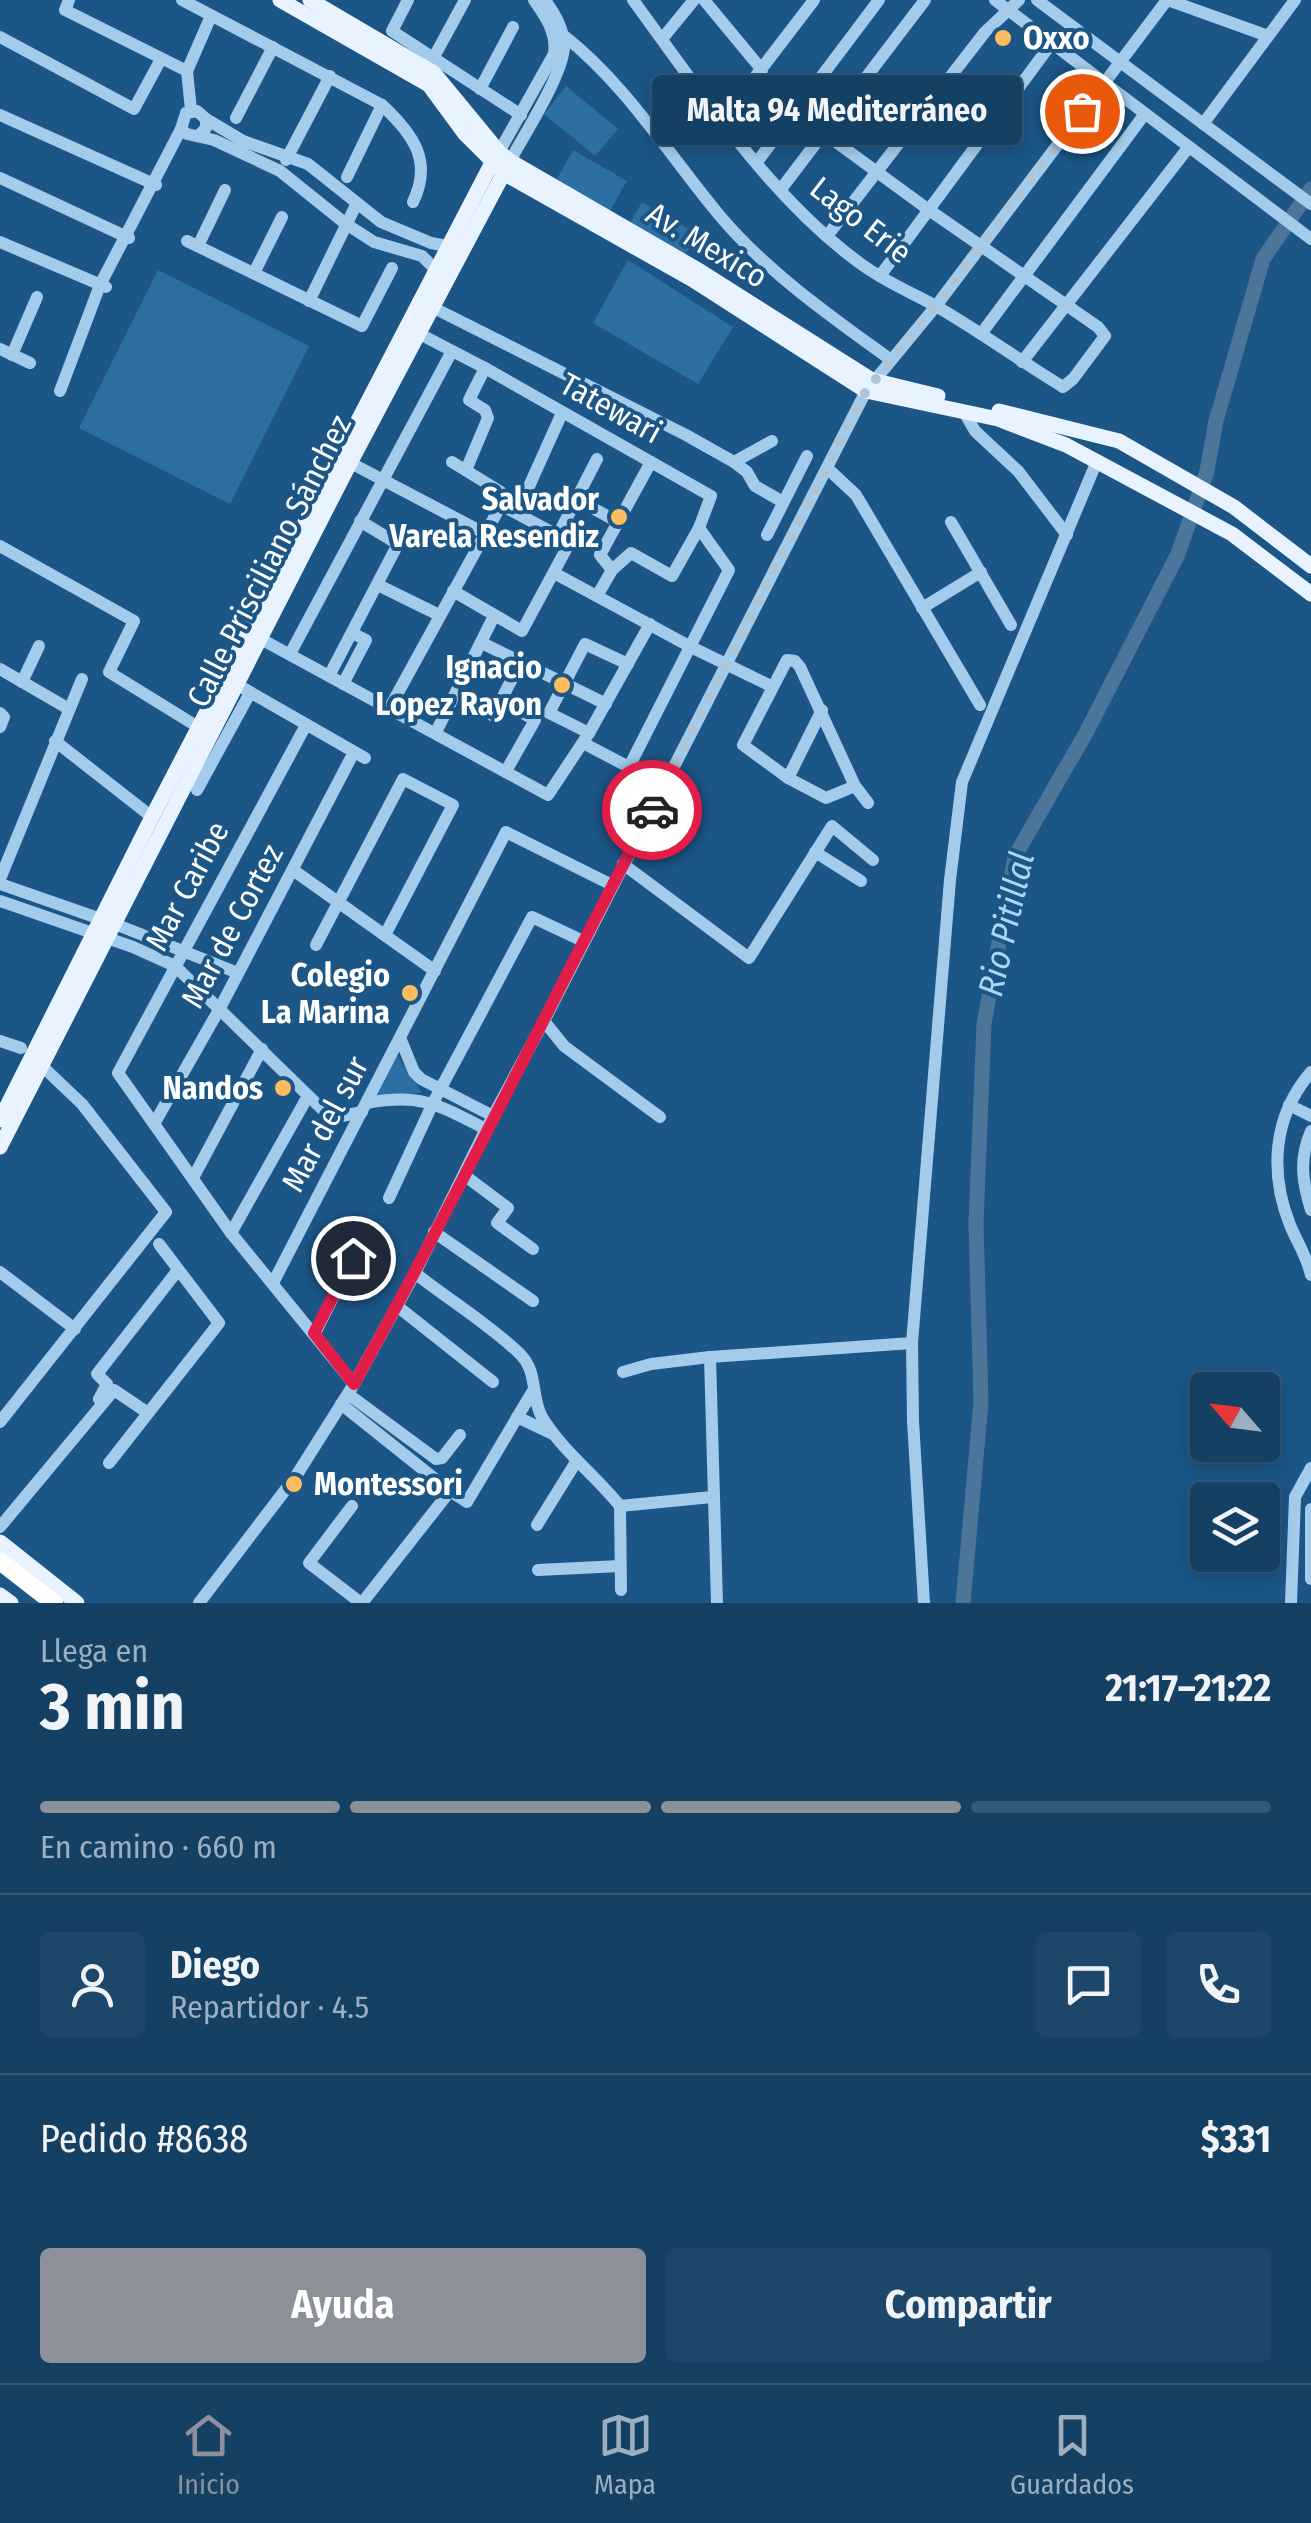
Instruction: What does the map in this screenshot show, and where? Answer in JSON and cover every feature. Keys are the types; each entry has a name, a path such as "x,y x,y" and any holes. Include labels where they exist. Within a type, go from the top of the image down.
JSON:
{"highway":[{"path":"0,1561 54,1603"},
{"path":"0,1576 36,1603"}],"main road":[{"path":"280,0 430,85 501,162"},
{"path":"310,0 434,73 501,162"},
{"name":"Calle Prisciliano Sánchez","path":"426,304 447,246 501,162"},
{"name":"Calle Prisciliano Sánchez","path":"0,1147 42,1066 152,817 501,162"},
{"name":"Av. Mexico","path":"501,162 869,385"},
{"path":"869,385 998,419 1046,437 1226,531 1311,594"},
{"path":"869,385 1120,442 1239,510 1311,566"},
{"name":"Calle Prisciliano Sánchez","path":"0,1120 243,688 259,638 344,459"},
{"path":"0,1542 77,1603"},
{"path":"0,1595 11,1603"}],"street":[{"path":"70,0 66,10 187,71"},
{"path":"182,0 382,105 408,131 418,150 422,184 413,202"},
{"path":"408,0 392,31 521,115"},
{"path":"434,57 464,0"},
{"name":"Calle Prisciliano Sánchez","path":"501,162 521,115 550,66 556,42 534,0"},
{"path":"544,0 563,35 607,76 722,219 806,297 891,360"},
{"name":"Lago Erie","path":"633,0 781,189 827,236 880,276 936,306 1063,387 1104,336 1098,327 1065,305"},
{"path":"662,39 694,0"},
{"path":"704,0 762,70"},
{"path":"724,119 814,0"},
{"path":"758,162 878,0"},
{"path":"781,189 925,0"},
{"path":"995,0 1311,239"},
{"path":"827,236 985,32 1019,0"},
{"path":"1037,0 1311,204"},
{"path":"199,1603 296,1476 397,1306 869,385 936,306 1167,0 1268,36"},
{"path":"1203,124 1292,1"},
{"path":"191,110 187,71 212,16"},
{"path":"480,89 513,27"},
{"name":"Calle Prisciliano Sánchez","path":"501,162 559,69 565,49 563,35"},
{"path":"0,37 134,109 160,59"},
{"path":"880,276 1051,44"},
{"path":"236,118 274,47"},
{"path":"280,171 330,76"},
{"path":"347,177 382,105"},
{"path":"436,269 422,256 374,242 280,171 189,132 182,117 191,110 197,111 243,142 289,155 328,179 356,205 402,232 447,246"},
{"path":"0,115 154,184"},
{"path":"981,334 1144,116"},
{"path":"60,391 102,290 154,184 189,132 206,128 206,119"},
{"path":"825,134 1065,305"},
{"path":"1022,362 1188,148"},
{"path":"0,178 127,237"},
{"path":"225,190 193,243 308,301 362,326 392,268"},
{"path":"308,301 356,205"},
{"path":"254,273 282,217"},
{"path":"395,248 402,232"},
{"path":"0,242 102,290"},
{"path":"30,364 6,352 36,297"},
{"path":"426,304 734,462 747,472 755,486 784,502"},
{"name":"Tatewari","path":"412,330 711,496 699,528"},
{"path":"290,654 452,350"},
{"path":"466,470 488,418 485,410 469,400 485,368"},
{"path":"964,412 975,431 1030,485 1067,535"},
{"path":"517,513 562,413"},
{"path":"734,462 772,441"},
{"path":"767,535 807,456"},
{"path":"344,459 484,533"},
{"path":"453,591 522,632 554,573 576,499 596,459"},
{"path":"389,708 501,505 501,492 452,462"},
{"path":"612,570 600,555 651,462"},
{"path":"924,1603 912,1343 950,880 962,782 1025,637 1049,569 1101,464"},
{"path":"826,468 856,495 980,705"},
{"path":"576,499 618,522"},
{"path":"501,505 564,539"},
{"path":"328,676 398,544 360,521"},
{"path":"951,522 1010,625"},
{"path":"597,596 612,570 631,552 672,576 699,528 729,570 629,768"},
{"path":"0,546 134,621 109,672 198,727"},
{"path":"922,608 981,572"},
{"path":"554,573 772,686"},
{"path":"378,585 440,615"},
{"path":"436,732 494,616"},
{"path":"259,638 548,794 586,738 650,624"},
{"path":"343,684 366,640 352,632"},
{"path":"482,643 606,704"},
{"path":"628,664 585,644 549,713 629,768 665,786"},
{"path":"22,682 39,646"},
{"path":"855,786 826,798 788,778 743,745 787,660 795,661 822,710 855,786 868,803"},
{"path":"493,716 520,663"},
{"path":"0,669 70,709"},
{"path":"82,679 0,882 174,966 350,1134"},
{"path":"197,790 243,688 306,725"},
{"path":"500,700 535,720 506,770"},
{"path":"788,778 822,710"},
{"path":"0,713 4,717 0,727"},
{"name":"Mar de Cortez","path":"154,1124 359,755 306,725"},
{"name":"Mar Caribe","path":"154,1124 118,1073 306,725"},
{"path":"55,741 152,817"},
{"path":"316,946 403,779 453,805 385,935"},
{"path":"624,864 748,958 832,826 873,860"},
{"name":"Mar del sur","path":"274,1281 506,832 612,886"},
{"path":"815,852 861,881"},
{"path":"293,870 436,972"},
{"path":"0,900 183,950 238,973"},
{"path":"389,1198 432,1103 532,917 584,941"},
{"path":"544,1021 564,1046 660,1117"},
{"path":"401,1040 414,1072 493,1116"},
{"path":"0,1041 21,1048"},
{"path":"533,1044 564,1046"},
{"path":"193,1178 262,1049"},
{"path":"0,1422 166,1212 82,1104 42,1066"},
{"path":"1311,1072 1289,1105 1279,1133 1276,1174 1311,1275"},
{"path":"232,1232 308,1096"},
{"path":"322,1109 342,1116 400,1098 432,1103 486,1129"},
{"path":"1289,1105 1311,1116"},
{"path":"154,1124 232,1232 314,1333 348,1394 450,1491 467,1502 534,1389"},
{"path":"1311,1131 1302,1158 1302,1177 1311,1210"},
{"path":"464,1175 508,1208 498,1223 533,1249"},
{"path":"434,1232 533,1301"},
{"path":"108,1464 219,1324 160,1244"},
{"path":"314,1333 353,1258"},
{"path":"72,1438 74,1428 107,1384 97,1374 178,1270"},
{"path":"0,1272 75,1329"},
{"path":"415,1273 520,1355 534,1379 541,1416 576,1462 620,1506 621,1590"},
{"path":"397,1306 493,1382"},
{"path":"623,1372 651,1364 710,1357 912,1343"},
{"path":"710,1357 717,1603"},
{"path":"0,1528 114,1390 148,1413"},
{"path":"348,1394 436,1459 442,1458 460,1435"},
{"path":"517,1417 556,1435"},
{"path":"537,1525 576,1462"},
{"path":"1292,1603 1295,1497 1311,1468"},
{"path":"352,1506 308,1563 362,1603 450,1491"},
{"path":"620,1506 712,1497"},
{"path":"1311,1509 1311,1579"},
{"path":"538,1570 620,1566"}],"shaded area":[{"path":"566,86 618,129 595,156 544,114"},
{"path":"573,150 627,181 607,216 553,186"},
{"path":"642,202 698,234 683,259 628,227"},
{"path":"628,260 733,327 698,384 593,323"},
{"path":"158,270 309,346 230,504 79,428"},
{"path":"397,1055 422,1093 376,1097"}],"waterway":[{"name":"Rio Pitillal","path":"963,1603 981,1402 976,1223 984,1024 1015,856 1087,731 1178,554 1207,471 1216,421 1263,259 1311,189"}],"way so far":[{"path":"652,810 872,380 936,306 1082,111"}],"place":[{"name":"Oxxo","path":"1003,38"},
{"name":"Malta 94 Mediterráneo","path":"1082,111"},
{"name":"Salvador Varela Resendiz","path":"619,517"},
{"name":"Ignacio Lopez Rayon","path":"562,685"},
{"name":"Colegio La Marina","path":"410,993"},
{"name":"Nandos","path":"283,1088"},
{"name":"Montessori","path":"294,1484"}],"route":[{"path":"353,1258 314,1333 354,1384 652,810"}]}
